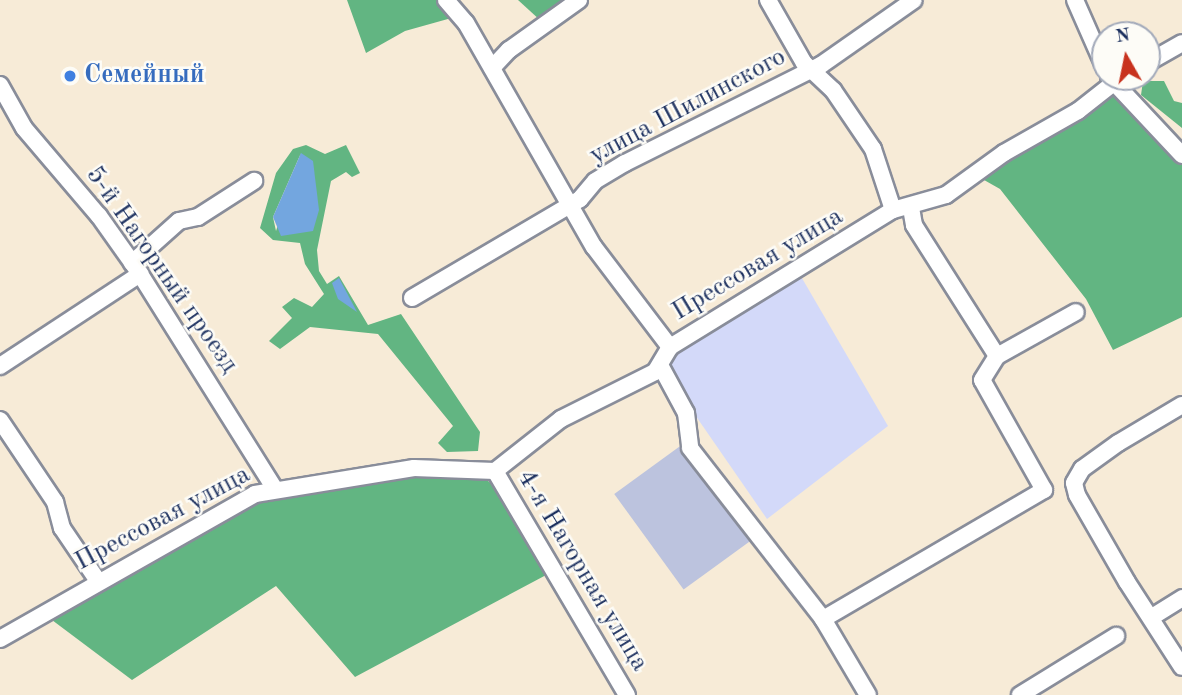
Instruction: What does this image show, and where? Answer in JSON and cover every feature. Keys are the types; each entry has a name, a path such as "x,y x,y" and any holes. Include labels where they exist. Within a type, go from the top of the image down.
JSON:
{"street":[{"path":"446,0 492,68 594,247 670,346"},
{"path":"492,68 509,50 579,0"},
{"path":"768,0 810,71 833,90 873,149 893,210"},
{"name":"улица Шилинского","path":"412,298 571,204 625,163 810,71 914,0"},
{"path":"1075,0 1091,34"},
{"path":"1161,55 1182,43"},
{"name":"5-й Нагорный проезд","path":"0,85 8,116 136,269 274,488"},
{"name":"Прессовая улица","path":"0,639 255,494 274,488 414,468 495,471 561,419 655,372 670,346 893,210 911,208 946,195 1004,153 1077,111 1096,91"},
{"path":"1124,91 1182,155"},
{"path":"0,366 136,269 179,221 198,217 254,181"},
{"path":"911,208 914,225 997,356"},
{"path":"823,619 1044,490 982,380 997,356 1076,312"},
{"path":"660,365 686,413 690,447 823,619 868,695"},
{"path":"1182,405 1118,443 1082,470 1074,483 1083,506 1182,667"},
{"path":"0,420 55,502 62,528 99,581"},
{"name":"4-я Нагорная улица","path":"495,471 627,695"},
{"path":"1152,617 1182,598"},
{"path":"1020,695 1116,636"}],"shaded area":[{"path":"799,273 888,426 767,519 673,383 667,363 675,353"},
{"path":"683,444 752,539 684,589 614,494"}],"green space":[{"path":"347,0 440,0 455,17 405,31 366,53"},
{"path":"518,0 569,0 541,21"},
{"path":"1161,81 1164,81 1174,101 1182,103 1182,128 1141,95 1142,91 1161,91"},
{"path":"1107,91 1116,93 1182,162 1182,317 1113,350 1086,299 1000,189 977,176"},
{"path":"306,145 325,154 346,145 360,173 352,177 346,172 331,181 317,250 319,271 327,284 339,276 368,325 401,314 480,432 478,451 447,452 438,443 453,426 378,334 310,327 280,349 269,341 292,318 282,307 294,298 312,307 324,294 305,264 300,243 273,240 260,228 276,173 293,149","holes":["301,153 276,231 273,217"]},
{"path":"416,473 473,475 500,490 548,574 355,677 276,586 132,680 48,617 254,502"}],"water":[{"path":"301,153 313,161 319,210 313,231 281,236 273,217"},
{"path":"339,278 357,312 338,299 332,283"}],"place":[{"name":"Семейный","path":"70,76"}]}
